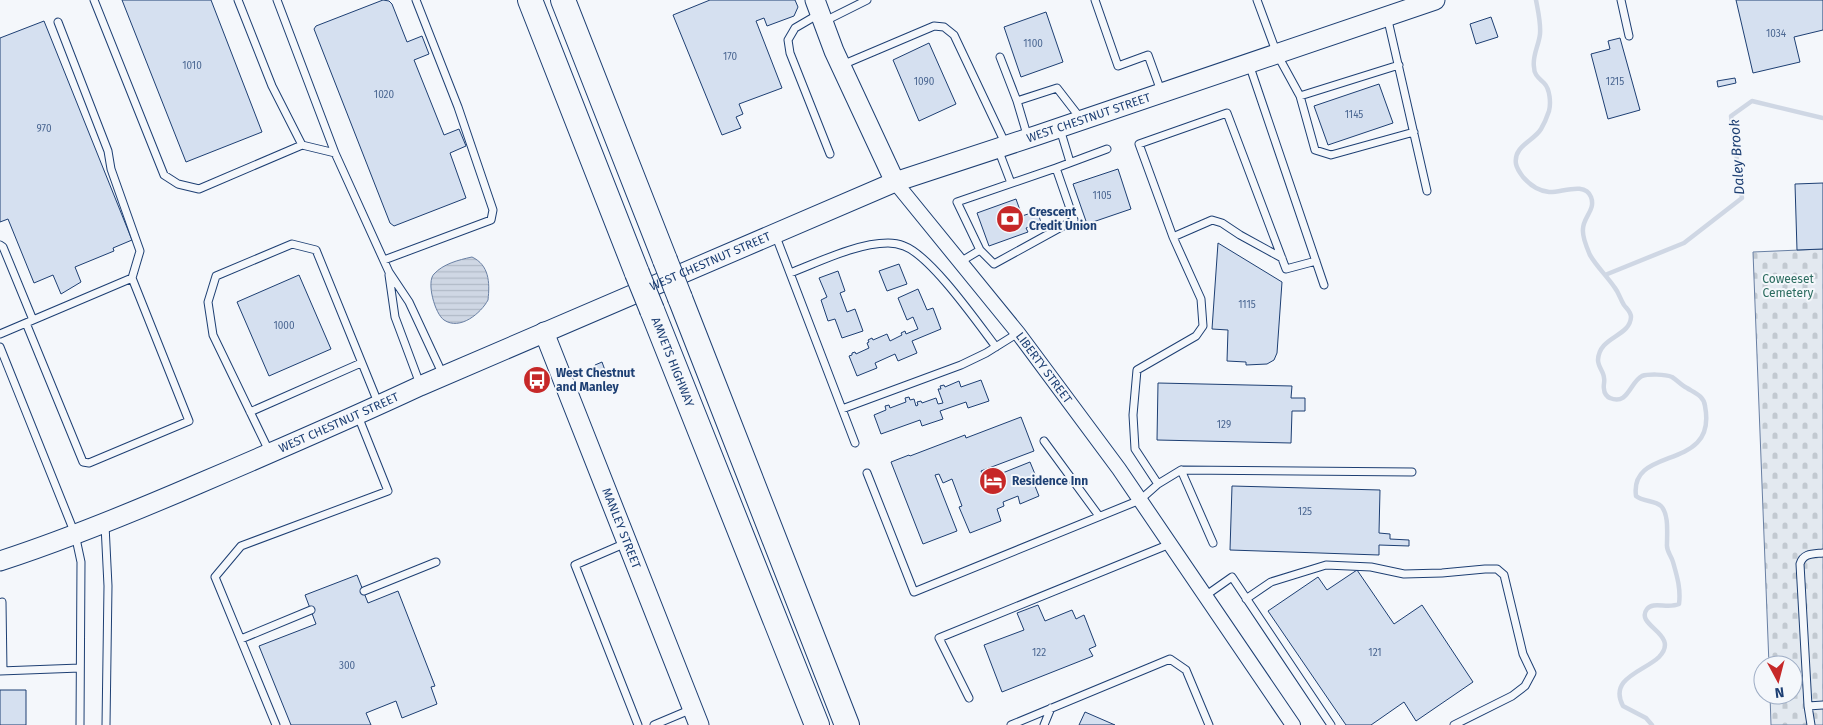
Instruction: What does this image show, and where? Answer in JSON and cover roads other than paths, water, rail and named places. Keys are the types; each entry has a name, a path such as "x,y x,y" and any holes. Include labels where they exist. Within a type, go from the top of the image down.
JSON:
{"highway":[{"name":"AMVETS HIGHWAY","path":"530,0 817,725"},
{"path":"563,0 848,725"}],"main road":[{"name":"WEST CHESTNUT STREET","path":"0,561 105,523 270,454 544,332 895,182 1028,139 1435,0"},
{"name":"LIBERTY STREET","path":"819,12 841,66 895,182"},
{"name":"MANLEY STREET","path":"544,332 696,717"}],"street":[{"name":"LIBERTY STREET","path":"895,182 1018,333 1140,500 1293,725"}],"lane":[{"path":"94,0 164,175 178,184 199,189 302,145 335,153"},
{"path":"238,0 272,86 302,145"},
{"path":"277,0 335,153 389,272 410,302 444,376"},
{"path":"384,260 491,220 493,216 493,210 458,107 416,0"},
{"path":"830,154 790,53 788,40 795,28 819,12 867,0"},
{"path":"1095,0 1118,66 1148,55 1161,93"},
{"path":"1257,0 1277,54 1300,96 1315,150 1332,155 1414,132"},
{"path":"1621,0 1629,36"},
{"path":"1387,16 1427,191"},
{"path":"2,246 22,291 30,322 82,462 89,463 189,421 132,278 140,251 111,169 108,151 58,22"},
{"path":"841,66 934,26 944,27 954,35 1002,147 1011,183"},
{"path":"1000,57 1017,101 1028,139"},
{"path":"1248,64 1324,286"},
{"path":"1300,96 1398,65"},
{"path":"1017,101 1057,88 1082,120"},
{"path":"1158,484 1135,449 1133,415 1137,370 1196,336 1203,326 1201,299 1173,237 1139,144 1226,113 1286,269 1316,262"},
{"path":"1060,128 1070,162"},
{"path":"1056,168 1074,220 1059,230 994,264 980,250 957,202 1107,149"},
{"path":"1173,237 1212,220 1222,223 1282,258"},
{"path":"775,233 855,443"},
{"path":"790,273 865,246 887,243 904,246 918,254 937,272 996,347"},
{"path":"270,454 213,335 208,302 216,276 292,244 316,250 379,405"},
{"path":"960,262 980,250"},
{"path":"389,272 394,317 420,386"},
{"path":"0,334 132,278"},
{"path":"842,409 961,365 1018,333"},
{"path":"0,347 75,534 81,562 80,725"},
{"path":"250,412 361,363"},
{"path":"276,725 215,577 241,546 388,491 358,415"},
{"path":"1044,441 1099,516"},
{"path":"1181,470 1213,542"},
{"path":"867,473 914,592 1140,500 1158,484 1181,470 1412,472"},
{"path":"105,523 108,586 106,725"},
{"path":"628,542 575,565 638,725"},
{"path":"969,698 939,638 1170,544"},
{"path":"1811,725 1808,706 1800,564 1806,555 1823,554"},
{"path":"364,591 436,562"},
{"path":"1246,599 1271,582 1326,565 1371,567 1404,574 1497,569 1504,575 1523,654 1532,673 1525,686 1512,696 1454,725"},
{"path":"1205,596 1232,577 1331,725"},
{"path":"2,602 2,671 80,668"},
{"path":"241,639 311,610"},
{"path":"1011,725 1170,659 1186,670 1209,725"},
{"path":"1808,706 1823,705"},
{"path":"1044,725 1051,708"},
{"path":"654,725 696,717"}],"waterway":[{"path":"1536,0 1540,30 1534,59 1534,70 1548,89 1550,108 1541,129 1521,148 1516,158 1516,164 1523,177 1538,189 1549,192 1578,189 1588,192 1591,197 1592,206 1585,221 1583,232 1585,242 1590,255 1609,279 1630,312 1631,317 1626,329 1603,346 1600,352 1598,363 1604,376 1605,392 1610,398 1621,399 1642,376 1665,375 1672,377 1699,395 1705,406 1705,427 1699,441 1687,450 1646,469 1637,480 1636,496 1658,504 1664,509 1667,524 1667,549 1674,567 1679,593 1679,604 1670,606 1657,605 1647,609 1646,620 1665,642 1664,649 1659,657 1630,676 1620,688 1623,706 1646,718 1652,725"},
{"name":"Daley Brook","path":"1605,275 1684,243 1742,198 1731,116 1752,101 1823,118"}],"place":[{"name":"Crescent Credit Union","path":"1010,219"},
{"name":"West Chestnut and Manley","path":"537,380"},
{"name":"Residence Inn","path":"993,481"}],"park label":[{"name":"Coweeset Cemetery","path":"1788,286"}]}
